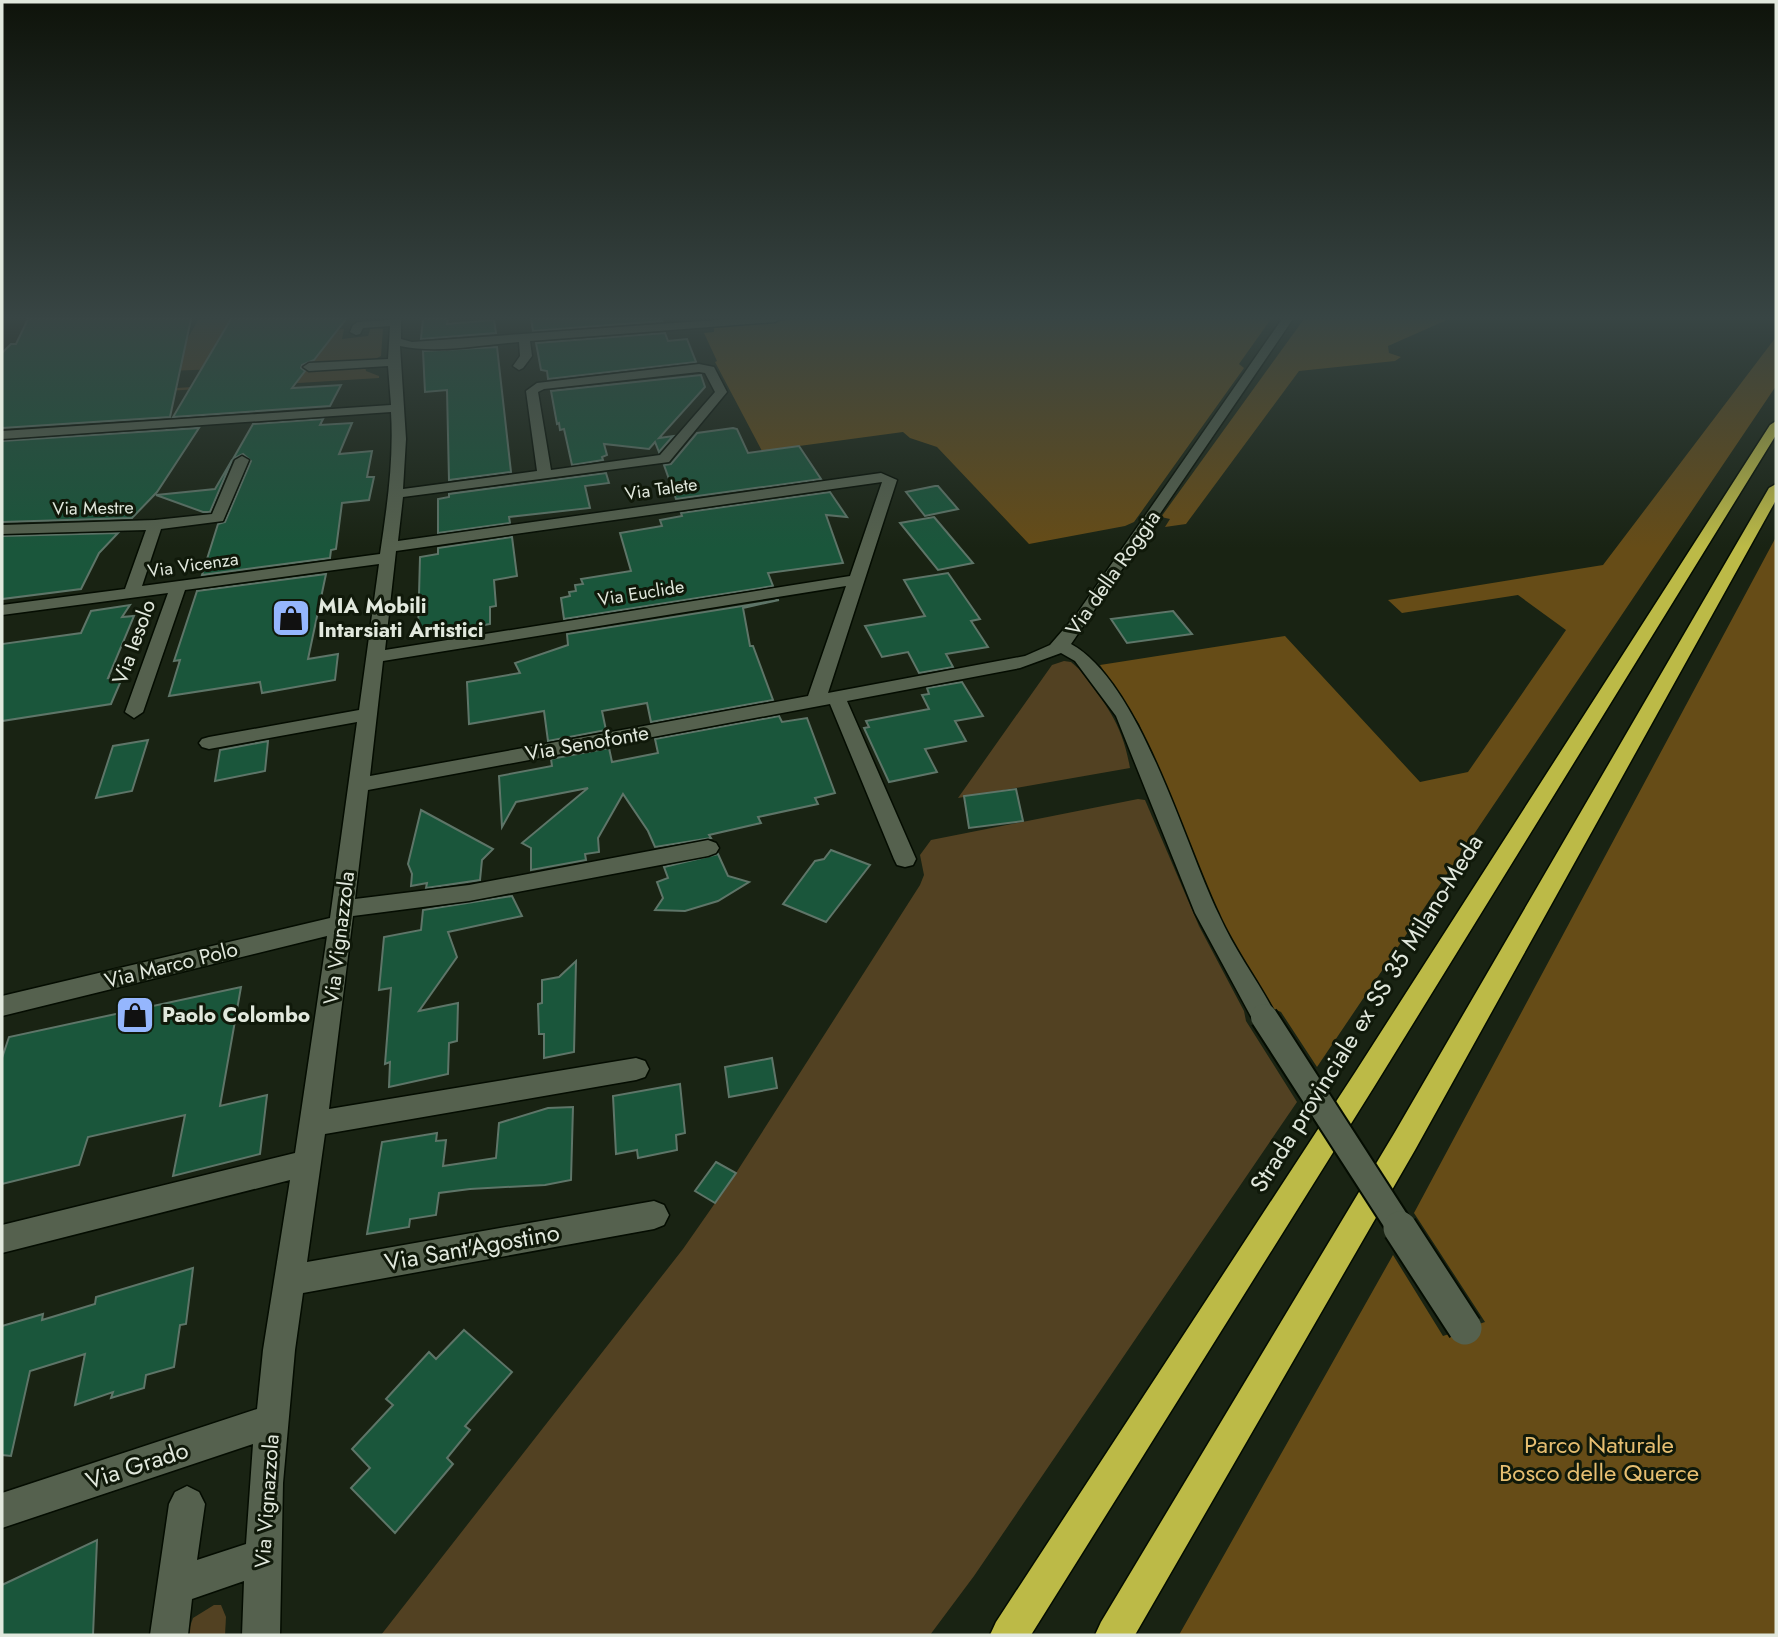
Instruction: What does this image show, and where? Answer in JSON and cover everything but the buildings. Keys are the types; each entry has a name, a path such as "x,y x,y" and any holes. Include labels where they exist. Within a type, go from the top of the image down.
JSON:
{"highway":[{"name":"Strada provinciale ex SS 35 Milano-Meda","path":"1009,1635 1358,1090 1776,425"},
{"path":"1114,1635 1398,1153 1776,488"}],"street":[{"name":"Via Vignazzola","path":"261,1635 262,1557 272,1421 289,1280 342,917 390,553 396,494 397,395"},
{"path":"533,395 545,475"},
{"path":"396,494 664,459 718,395"},
{"name":"Via della Roggia","path":"1235,395 1061,646 1086,663 1125,715 1222,946 1264,1017 1465,1328"},
{"path":"2,435 398,408"},
{"path":"155,525 218,518 242,460"},
{"name":"Via Talete","path":"390,553 881,477 890,480 856,580"},
{"name":"Via Mestre","path":"2,529 155,525 132,593"},
{"name":"Via Vicenza","path":"3,612 390,553"},
{"path":"856,580 826,699 905,859"},
{"name":"Via Euclide","path":"376,657 856,580"},
{"name":"Via Iesolo","path":"134,712 178,587"},
{"name":"Via Senofonte","path":"359,785 1020,663 1045,656 1061,646"},
{"path":"209,743 368,715"},
{"name":"Via Marco Polo","path":"2,1006 342,917 708,848"},
{"path":"313,1124 636,1069"},
{"path":"2,1239 306,1163"},
{"name":"Via Sant'Agostino","path":"289,1280 654,1215"},
{"name":"Via Grado","path":"2,1510 272,1421"},
{"path":"169,1635 187,1504"},
{"path":"175,1586 262,1557"}],"shaded area":[{"path":"1071,662 1079,669 1112,715 1127,752 1130,768 958,798 1052,665"},
{"path":"1138,799 1145,800 1199,926 1244,1011 1246,1021 1297,1102 974,1576 930,1635 381,1635 683,1249 736,1173 920,885 924,875 920,855 931,840"},
{"path":"214,1605 221,1605 226,1617 225,1635 187,1635 193,1618"}],"green space":[{"path":"733,395 1224,395 1134,522 1029,544 937,447 910,438 903,432 762,451"},
{"path":"1249,395 1281,395 1186,524 1165,527 1170,519 1161,517"},
{"path":"1732,395 1770,395 1317,1067 1281,1012 1270,1007 1248,971 1213,905 1139,724 1100,665 1285,636 1420,782 1468,772 1566,630 1518,595 1402,613 1388,600 1603,565"},
{"name":"Parco Naturale Bosco delle Querce","path":"1776,537 1776,1635 1179,1635 1393,1255 1443,1336 1485,1322 1414,1213"}],"place":[{"name":"MIA Mobili Intarsiati Artistici","path":"291,618"},
{"name":"Paolo Colombo","path":"135,1015"}]}
